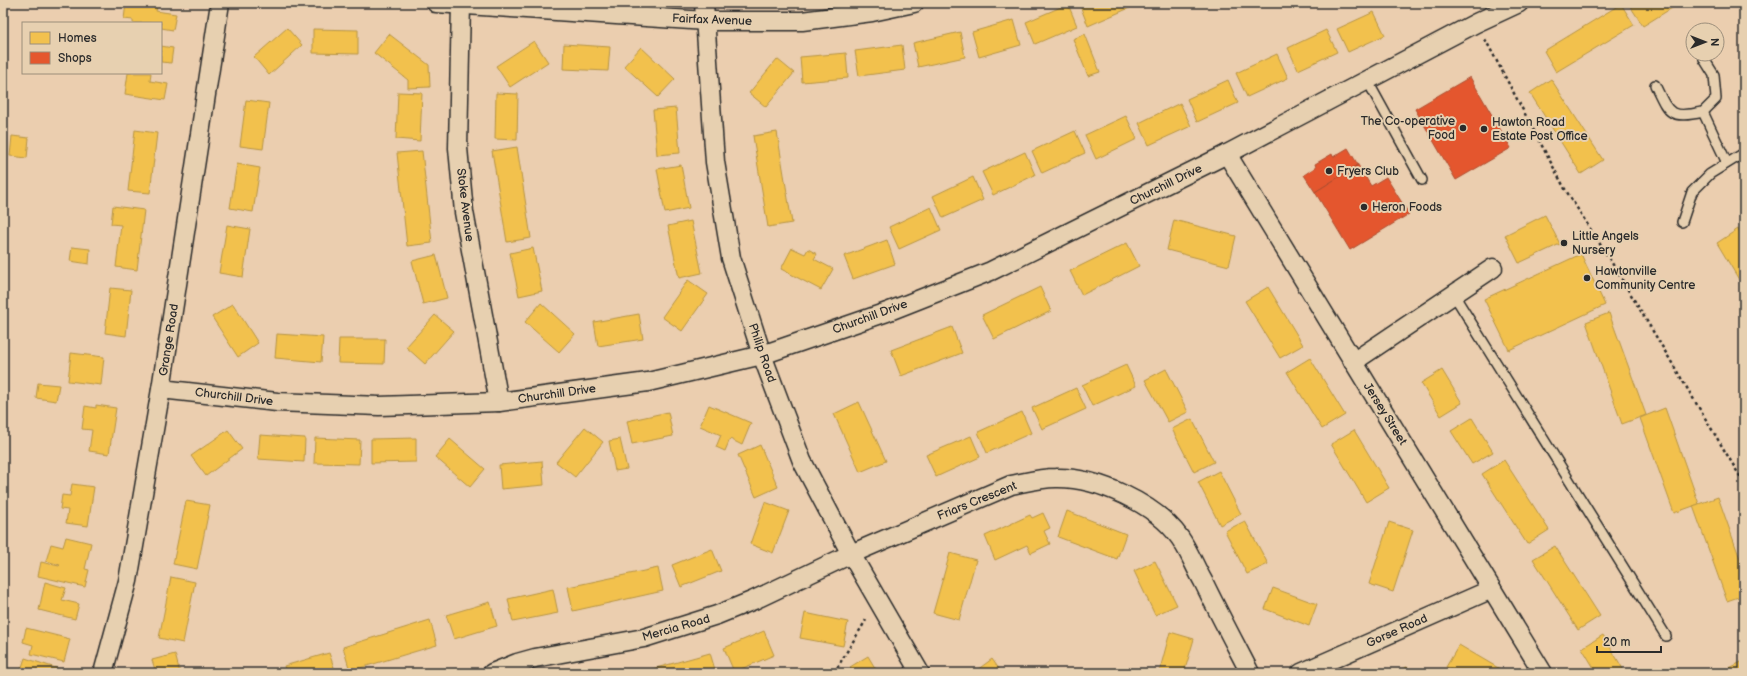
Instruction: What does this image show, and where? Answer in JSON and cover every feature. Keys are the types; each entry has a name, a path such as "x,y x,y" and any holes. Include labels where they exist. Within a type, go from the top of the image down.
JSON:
{"street":[{"name":"Grange Road","path":"103,673 128,580 161,388 220,3"},
{"name":"Fairfax Avenue","path":"436,3 706,21 802,21 872,12 914,3"},
{"name":"Philip Road","path":"704,3 716,162 731,258 762,355 802,461 851,554 920,673"},
{"name":"Churchill Drive","path":"161,388 277,402 379,406 499,402 648,382 762,355 887,312 991,271 1227,154 1367,80 1482,14 1519,3"},
{"name":"Stoke Avenue","path":"461,4 458,148 463,198 499,402"},
{"name":"Jersey Street","path":"1227,154 1543,673"},
{"path":"1353,362 1493,268"},
{"name":"Friars Crescent","path":"851,554 1011,485 1032,480 1057,478 1080,480 1101,485 1130,497 1156,513 1180,538 1250,673"},
{"name":"Mercia Road","path":"492,673 535,658 630,641 678,628 717,615 748,602 851,554"},
{"name":"Gorse Road","path":"1301,673 1492,589"}],"lane":[{"path":"1655,85 1667,109 1682,116 1702,112 1716,99 1714,75 1706,62"},
{"path":"1367,80 1422,180"},
{"path":"1702,112 1727,163"},
{"path":"1682,222 1692,192 1710,174 1744,153"},
{"path":"1454,295 1666,636"}],"path":[{"path":"1482,14 1565,189 1612,262 1744,483"},
{"path":"834,673 877,600"}],"building: Homes":[{"path":"126,3 158,3 156,11 176,14 173,30 162,28 162,22 133,22 133,20 124,19"},
{"path":"1079,3 1132,3 1134,6 1088,26"},
{"path":"1636,3 1680,3 1643,26 1630,6"},
{"path":"1068,4 1077,26 1035,44 1026,22"},
{"path":"1621,4 1634,25 1556,72 1544,51"},
{"path":"1374,12 1385,35 1348,52 1337,29"},
{"path":"1014,20 1021,45 979,57 972,32"},
{"path":"287,28 302,45 269,75 254,57"},
{"path":"313,29 358,30 358,54 313,53"},
{"path":"1326,30 1337,52 1298,70 1288,48"},
{"path":"960,32 965,57 918,67 913,43"},
{"path":"389,34 429,65 430,87 408,88 408,80 374,53"},
{"path":"1085,34 1100,72 1088,76 1073,39"},
{"path":"534,41 548,62 510,87 496,66"},
{"path":"564,44 610,47 608,71 563,69"},
{"path":"902,45 905,70 859,76 855,51"},
{"path":"162,46 173,48 171,63 162,62"},
{"path":"641,47 675,79 658,97 624,66"},
{"path":"846,53 848,78 802,82 800,57"},
{"path":"1277,54 1288,78 1247,97 1236,73"},
{"path":"777,59 794,73 766,107 749,93"},
{"path":"128,74 151,74 150,81 168,84 165,100 125,94"},
{"path":"1551,79 1603,160 1581,174 1530,93"},
{"path":"1228,80 1238,103 1197,122 1187,99"},
{"path":"398,92 422,93 420,141 396,139"},
{"path":"496,93 518,94 517,140 495,139"},
{"path":"246,100 269,103 263,149 240,146"},
{"path":"1180,103 1191,126 1149,145 1139,123"},
{"path":"676,108 680,153 657,155 653,110"},
{"path":"1126,116 1137,139 1096,159 1085,135"},
{"path":"135,130 157,133 150,193 128,191"},
{"path":"1075,131 1085,153 1042,173 1032,151"},
{"path":"777,132 792,223 768,227 753,136"},
{"path":"12,136 29,138 27,158 10,156"},
{"path":"517,147 531,238 507,242 492,151"},
{"path":"422,151 432,243 407,246 397,153"},
{"path":"1025,152 1035,175 993,195 982,172"},
{"path":"237,164 260,168 253,212 230,208"},
{"path":"681,165 689,208 665,213 657,169"},
{"path":"973,177 983,200 943,218 933,196"},
{"path":"113,206 144,210 137,270 116,267 121,225 111,224"},
{"path":"931,207 941,230 899,249 889,227"},
{"path":"1545,215 1560,244 1519,263 1505,235"},
{"path":"1174,220 1236,236 1229,266 1167,250"},
{"path":"691,221 702,273 679,278 668,226"},
{"path":"227,225 250,229 243,277 219,273"},
{"path":"1738,229 1744,239 1744,288 1717,243"},
{"path":"887,240 895,264 853,279 844,256"},
{"path":"1127,243 1139,266 1082,295 1070,271"},
{"path":"72,247 90,249 89,264 70,261"},
{"path":"533,248 542,291 519,296 510,253"},
{"path":"792,248 805,254 808,249 817,254 814,259 833,269 821,290 781,269"},
{"path":"1581,254 1605,305 1509,350 1484,299"},
{"path":"436,255 447,298 423,304 412,261"},
{"path":"688,280 708,294 682,331 662,317"},
{"path":"1040,287 1051,311 994,339 982,315"},
{"path":"1268,287 1303,345 1280,358 1245,301"},
{"path":"110,288 131,290 126,336 105,333"},
{"path":"541,303 575,334 559,352 525,322"},
{"path":"233,304 258,343 238,357 212,317"},
{"path":"1609,313 1646,415 1622,424 1586,322"},
{"path":"639,314 643,339 598,346 594,322"},
{"path":"435,315 454,331 425,364 406,347"},
{"path":"952,327 962,353 901,376 891,350"},
{"path":"277,334 323,337 321,362 275,358"},
{"path":"339,339 385,339 384,364 338,363"},
{"path":"71,353 104,357 101,385 68,381"},
{"path":"1310,358 1345,415 1322,429 1287,372"},
{"path":"1126,365 1136,386 1092,406 1082,385"},
{"path":"1166,369 1188,412 1168,422 1145,380"},
{"path":"1442,370 1462,403 1441,416 1421,383"},
{"path":"38,383 59,385 56,401 36,398"},
{"path":"1076,388 1086,409 1042,429 1032,408"},
{"path":"859,402 886,461 860,472 834,414"},
{"path":"96,405 116,408 109,454 89,451 92,430 82,429 85,406 96,408"},
{"path":"709,405 751,423 742,445 730,439 725,451 716,447 721,435 700,426"},
{"path":"1665,408 1699,504 1674,513 1640,418"},
{"path":"668,412 673,436 632,444 627,421"},
{"path":"1022,412 1031,433 987,453 978,432"},
{"path":"1472,418 1493,452 1472,464 1451,431"},
{"path":"1192,419 1214,462 1194,472 1172,429"},
{"path":"585,427 603,442 575,477 556,462"},
{"path":"228,430 242,449 206,476 191,456"},
{"path":"1354,430 1389,488 1366,502 1331,444"},
{"path":"260,435 305,438 304,462 258,459"},
{"path":"971,436 980,457 936,477 926,455"},
{"path":"315,438 360,440 359,464 314,463"},
{"path":"416,438 416,462 371,463 371,439"},
{"path":"450,439 485,469 470,487 435,457"},
{"path":"620,439 627,469 615,471 609,441"},
{"path":"760,445 778,487 756,497 738,455"},
{"path":"1504,460 1549,530 1527,544 1482,474"},
{"path":"542,461 544,485 501,489 499,465"},
{"path":"1219,471 1241,514 1220,525 1198,482"},
{"path":"72,484 94,487 88,526 66,523 68,510 60,509 62,495 70,496"},
{"path":"1718,497 1744,570 1744,595 1727,601 1693,506"},
{"path":"186,501 210,505 197,569 173,564"},
{"path":"765,502 789,511 773,553 750,544"},
{"path":"1067,511 1126,534 1117,559 1058,537"},
{"path":"1043,513 1050,528 1044,531 1050,544 1031,553 1027,545 995,560 985,536 1030,515 1032,518"},
{"path":"1245,521 1268,564 1247,574 1225,531"},
{"path":"1389,522 1413,530 1393,592 1369,584"},
{"path":"66,537 91,543 85,569 89,570 85,587 38,576 41,562 60,565 46,561 51,544 63,547"},
{"path":"1555,546 1600,616 1578,630 1533,559"},
{"path":"712,549 721,571 681,587 672,565"},
{"path":"950,553 976,560 959,620 933,613"},
{"path":"1155,561 1177,605 1155,615 1134,571"},
{"path":"658,568 663,591 573,611 568,587"},
{"path":"171,577 195,582 183,643 159,638"},
{"path":"45,582 66,588 62,600 79,604 75,619 39,610"},
{"path":"1273,588 1317,604 1309,626 1265,609"},
{"path":"553,589 558,613 513,622 508,599"},
{"path":"490,602 497,626 454,639 446,615"},
{"path":"805,613 848,622 843,646 800,638"},
{"path":"430,620 437,645 350,671 343,647"},
{"path":"26,628 70,639 64,662 31,654 33,645 23,642"},
{"path":"764,631 774,655 734,672 724,648"},
{"path":"1170,632 1194,639 1184,673 1159,673"},
{"path":"1603,635 1623,669 1616,673 1597,673 1582,648"},
{"path":"1459,645 1500,669 1497,673 1457,673 1446,667"},
{"path":"329,653 336,673 286,673 284,666"},
{"path":"710,653 716,673 638,673"},
{"path":"175,654 180,673 156,673 152,660"},
{"path":"868,656 878,673 853,673 850,667"},
{"path":"25,658 62,670 61,673 20,673"},
{"path":"992,659 1002,673 973,673"},
{"path":"1743,661 1744,673 1720,673"},
{"path":"1407,667 1410,673 1392,673"}],"building: Shops":[{"name":"The Co-operative Food","path":"1470,77 1511,148 1456,180 1415,109"},
{"name":"Fryers Club","path":"1348,148 1358,165 1315,192 1304,175 1316,167 1315,164 1332,154 1333,157"},
{"name":"Heron Foods","path":"1358,165 1371,186 1386,177 1409,214 1350,250 1315,192"}],"place":[{"name":"The Co-operative Food","path":"1463,128"},
{"name":"Hawton Road Estate Post Office","path":"1484,129"},
{"name":"Fryers Club","path":"1329,171"},
{"name":"Heron Foods","path":"1364,207"},
{"name":"Little Angels Nursery","path":"1564,243"},
{"name":"Hawtonville Community Centre","path":"1587,278"}]}
